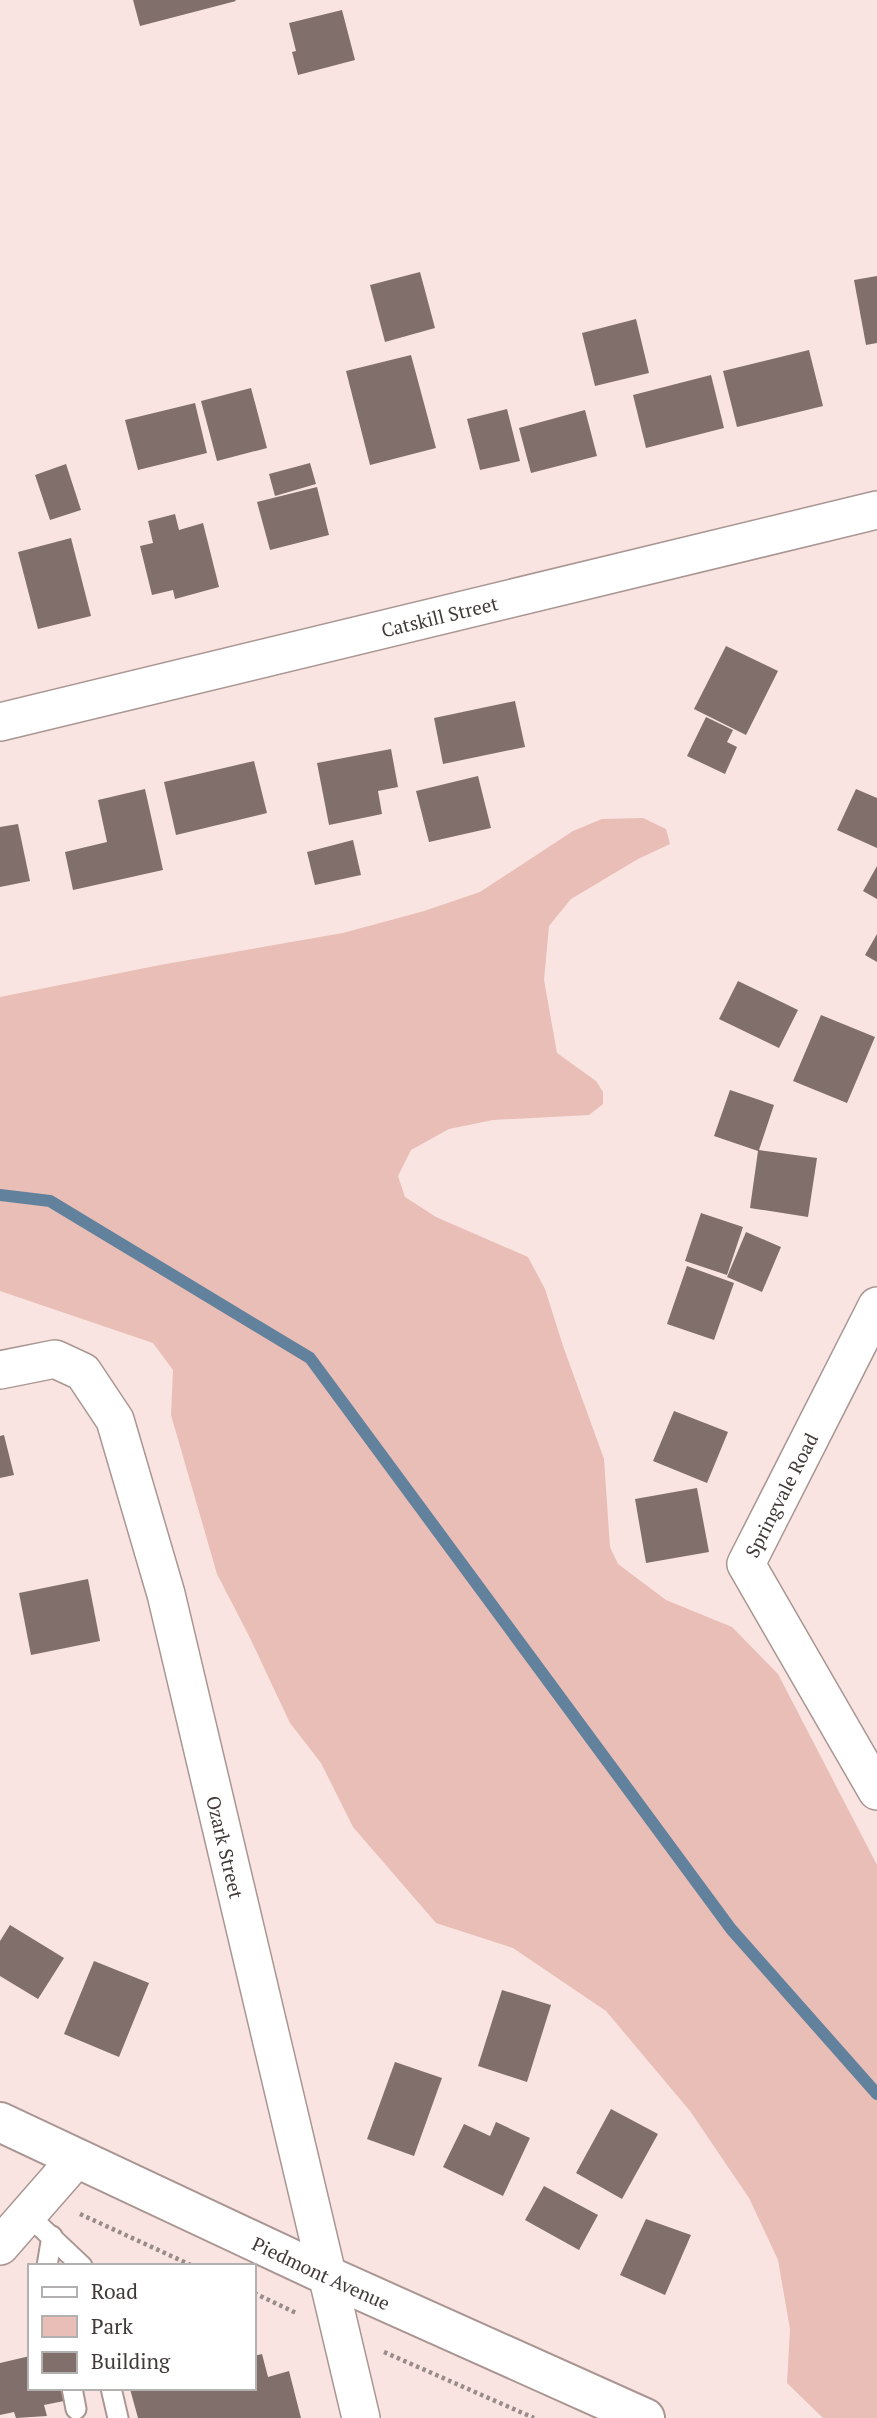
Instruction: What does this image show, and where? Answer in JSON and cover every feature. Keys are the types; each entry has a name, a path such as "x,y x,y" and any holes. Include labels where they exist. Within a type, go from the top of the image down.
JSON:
{"main road":[{"name":"Piedmont Avenue","path":"0,2122 326,2275 645,2418"}],"street":[{"name":"Catskill Street","path":"0,722 877,510"},
{"name":"Springvale Road","path":"877,1306 746,1564 877,1791"},
{"name":"Ozark Street","path":"0,1370 55,1359 83,1372 115,1420 166,1594 361,2418"},
{"path":"0,2246 41,2216 77,2158"}],"lane":[{"path":"41,2216 47,2264"},
{"path":"41,2216 80,2264"},
{"path":"72,2390 76,2409"},
{"path":"111,2390 118,2418"}],"path":[{"path":"41,2216 188,2264"},
{"path":"256,2294 534,2418"}],"green space":[{"path":"643,818 666,829 670,844 638,859 571,899 549,926 544,980 557,1053 596,1081 603,1092 603,1104 589,1115 493,1120 449,1129 411,1150 398,1176 405,1197 436,1217 528,1257 545,1289 604,1459 610,1547 618,1564 666,1600 732,1627 778,1674 877,1865 877,2418 823,2418 787,2383 790,2329 778,2260 749,2198 690,2111 606,2011 513,1948 436,1923 353,1827 321,1763 290,1723 217,1574 171,1415 173,1370 153,1343 0,1291 0,997 160,965 343,933 424,911 480,892 573,831 602,819"}],"building":[{"path":"133,0 235,0 236,1 140,26"},
{"path":"342,10 355,60 298,75 292,52 296,51 289,23"},
{"path":"420,272 435,328 385,342 370,285"},
{"path":"877,276 877,343 866,345 854,280"},
{"path":"636,319 649,373 595,386 582,333"},
{"path":"809,350 823,406 737,427 723,371"},
{"path":"411,355 436,448 370,465 346,371"},
{"path":"711,375 724,428 646,448 633,395"},
{"path":"251,388 267,448 217,461 201,401"},
{"path":"195,403 207,453 138,470 125,420"},
{"path":"507,409 520,461 480,470 467,419"},
{"path":"585,410 597,456 531,473 519,428"},
{"path":"310,463 316,484 275,496 269,474"},
{"path":"66,464 81,510 50,520 35,475"},
{"path":"317,487 329,535 270,550 257,502"},
{"path":"175,514 179,530 203,523 219,587 175,599 173,590 152,595 140,546 153,543 148,521"},
{"path":"71,538 91,616 38,629 18,552"},
{"path":"726,646 778,671 746,735 694,709"},
{"path":"515,701 525,747 443,764 434,718"},
{"path":"706,717 733,730 727,742 737,747 725,774 687,756"},
{"path":"391,749 398,787 378,791 382,814 329,825 317,763"},
{"path":"254,761 267,813 176,835 164,782"},
{"path":"478,776 491,828 429,842 416,791"},
{"path":"145,789 163,870 73,890 65,852 107,842 98,800"},
{"path":"856,789 877,798 877,848 837,830"},
{"path":"18,824 30,881 0,887 0,827"},
{"path":"353,840 361,875 315,885 307,852"},
{"path":"877,866 877,899 863,891"},
{"path":"877,934 877,962 865,955"},
{"path":"738,981 798,1010 779,1048 719,1019"},
{"path":"821,1015 875,1037 847,1103 793,1081"},
{"path":"730,1090 774,1105 759,1150 817,1158 808,1217 750,1208 758,1151 714,1136"},
{"path":"701,1213 743,1227 727,1275 685,1261"},
{"path":"746,1232 781,1247 762,1292 727,1277"},
{"path":"687,1266 734,1283 714,1340 667,1324"},
{"path":"674,1411 728,1432 707,1483 653,1461"},
{"path":"4,1435 14,1475 0,1478 0,1436"},
{"path":"697,1488 709,1552 646,1563 635,1499"},
{"path":"88,1579 100,1641 31,1655 19,1593"},
{"path":"10,1925 64,1958 38,1999 0,1976 0,1941"},
{"path":"94,1961 149,1983 119,2057 64,2034"},
{"path":"502,1990 551,2005 527,2082 478,2066"},
{"path":"395,2062 442,2078 414,2156 367,2139"},
{"path":"611,2109 658,2134 622,2199 576,2173"},
{"path":"496,2122 530,2138 503,2196 443,2167 464,2124 490,2136"},
{"path":"544,2186 598,2215 579,2250 525,2220"},
{"path":"646,2219 691,2235 665,2295 620,2275"},
{"path":"262,2354 268,2377 289,2371 301,2418 138,2418 130,2390 256,2390 256,2356"},
{"path":"28,2356 28,2390 66,2390 69,2400 44,2405 47,2416 16,2418 14,2412 0,2415 0,2363"}],"waterway":[{"path":"0,1195 50,1201 310,1358 731,1929 877,2094"}]}
